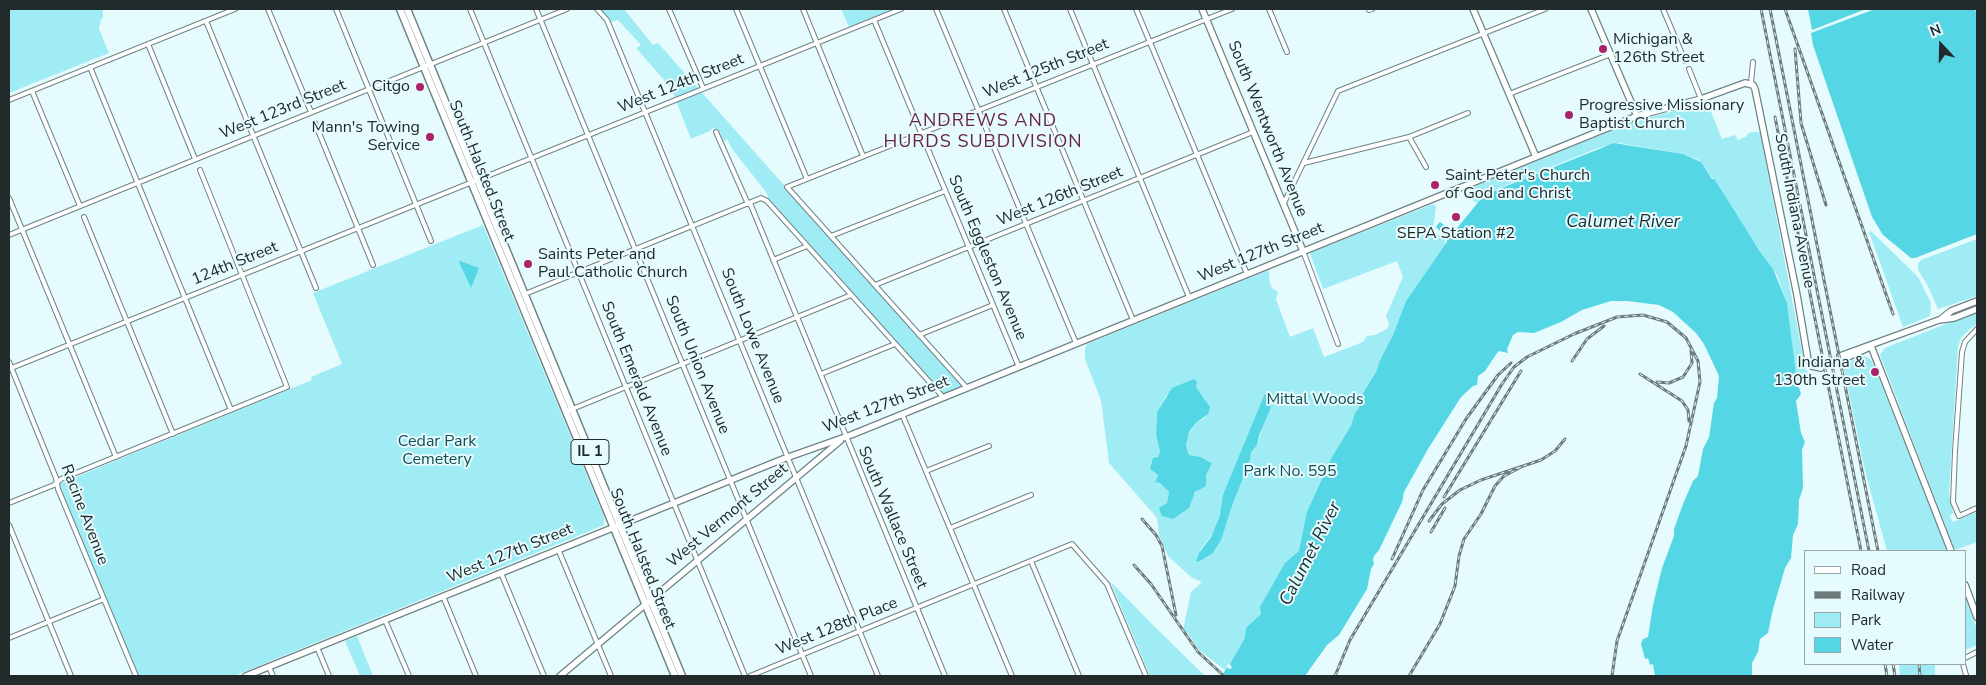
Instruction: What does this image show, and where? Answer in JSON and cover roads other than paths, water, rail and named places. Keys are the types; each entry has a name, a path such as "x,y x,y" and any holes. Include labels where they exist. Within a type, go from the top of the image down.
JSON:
{"main road":[{"name":"South Halsted Street","path":"400,9 426,65 474,180 521,295 565,412 652,599 682,676"},
{"name":"South Halsted Street","path":"407,9 426,65"},
{"name":"South Wentworth Avenue","path":"1202,9 1303,251"},
{"path":"1472,9 1536,157"},
{"path":"1591,9 1637,116"},
{"name":"West 127th Street","path":"246,676 788,456 846,437 944,398 1637,116 1701,99 1745,83 1751,83"},
{"name":"South Indiana Avenue","path":"1751,83 1755,89 1808,360 1812,366 1821,366"},
{"name":"South Halsted Street","path":"521,295 572,409 675,676"},
{"path":"1939,320 1952,311 1977,301"},
{"path":"1840,358 1864,351 1871,346 1939,320 1954,318 1977,309"},
{"path":"1871,346 1952,550"},
{"name":"West Vermont Street","path":"560,676 795,477 846,437"},
{"path":"1966,588 1977,617"}],"street":[{"path":"9,100 234,9"},
{"path":"268,9 311,112"},
{"path":"336,9 431,241"},
{"name":"South Emerald Avenue","path":"470,9 745,676"},
{"name":"South Union Avenue","path":"536,9 812,676"},
{"name":"West 123rd Street","path":"9,235 567,9"},
{"name":"South Lowe Avenue","path":"597,9 607,20 878,676"},
{"path":"669,9 703,88"},
{"path":"736,9 807,179"},
{"path":"803,9 864,156"},
{"name":"West 124th Street","path":"474,180 902,9"},
{"path":"936,9 1076,344"},
{"path":"1004,9 1133,320"},
{"path":"1070,9 1189,298"},
{"path":"1136,9 1246,274"},
{"name":"West 125th Street","path":"831,236 787,187 1232,9"},
{"path":"1269,9 1287,52"},
{"path":"1283,204 1338,91 1545,9"},
{"path":"1663,9 1684,61"},
{"path":"206,20 316,288"},
{"name":"South Eggleston Avenue","path":"874,20 1019,367"},
{"path":"148,44 195,159"},
{"path":"1509,94 1610,54"},
{"name":"South Indiana Avenue","path":"1751,83 1753,62"},
{"path":"90,67 231,410"},
{"path":"1688,69 1701,99"},
{"path":"32,91 80,206"},
{"path":"1304,163 1409,137 1468,113"},
{"path":"315,123 373,265"},
{"name":"South Wallace Street","path":"716,132 774,260 945,676"},
{"name":"West 126th Street","path":"875,285 1253,132"},
{"path":"1409,137 1426,167"},
{"path":"9,503 288,387 200,170"},
{"name":"124th Street","path":"10,369 474,180"},
{"path":"945,191 831,236 967,388"},
{"path":"9,198 116,457"},
{"path":"521,295 761,198 768,201 944,398"},
{"path":"84,217 174,434"},
{"path":"774,260 807,246"},
{"name":"South Wentworth Avenue","path":"1303,251 1338,344"},
{"path":"565,412 851,295"},
{"path":"919,335 992,305"},
{"path":"1977,328 1965,342 1962,352 1953,502 1959,516 1977,508"},
{"path":"821,374 895,344"},
{"name":"Racine Avenue","path":"9,362 10,369 56,478 56,483 136,676"},
{"path":"902,414 1012,676"},
{"path":"926,471 989,446"},
{"path":"950,528 1031,495"},
{"path":"9,525 71,676"},
{"name":"West 128th Place","path":"750,676 1072,544 1107,584 1146,676"},
{"path":"558,549 611,676"},
{"path":"1031,561 1079,676"},
{"path":"500,573 544,676"},
{"path":"442,596 476,676"},
{"path":"9,638 104,599"},
{"path":"385,620 409,676"},
{"path":"317,647 329,676"},
{"path":"269,667 273,676"}],"water":[{"path":"1808,9 1866,9 1812,30"},
{"path":"1875,9 1974,9 1977,13 1977,234 1915,258 1911,258 1883,235 1872,217 1813,45 1811,33"},
{"name":"Calumet River","path":"1614,143 1683,154 1701,162 1773,269 1787,303 1797,381 1801,394 1796,401 1801,433 1805,442 1802,450 1803,488 1799,500 1798,524 1793,535 1791,558 1785,568 1768,633 1760,639 1758,652 1752,663 1752,676 1655,676 1653,664 1650,665 1648,658 1645,659 1641,644 1643,639 1648,637 1653,605 1662,568 1674,536 1674,529 1693,481 1698,476 1703,449 1709,437 1714,403 1717,398 1719,376 1704,344 1696,333 1673,312 1659,305 1611,301 1582,310 1561,322 1534,333 1518,332 1513,335 1507,349 1508,353 1499,351 1485,371 1478,376 1477,385 1473,386 1461,397 1428,449 1404,492 1402,502 1379,550 1374,556 1374,564 1371,569 1367,589 1339,635 1327,645 1305,676 1222,676 1227,667 1229,669 1232,668 1230,664 1245,638 1246,628 1261,614 1260,607 1285,563 1299,551 1307,512 1332,457 1351,426 1355,413 1359,408 1359,399 1376,372 1406,301 1447,242 1447,238 1436,227 1438,224 1440,222 1454,232 1484,195"},
{"path":"459,262 479,268 471,288"},
{"path":"1194,379 1197,382 1196,387 1210,407 1208,414 1196,423 1189,432 1186,445 1189,455 1200,457 1212,463 1206,475 1206,486 1195,492 1189,508 1173,519 1162,516 1160,512 1159,508 1167,503 1169,492 1160,483 1155,482 1158,475 1150,469 1153,458 1158,457 1160,452 1156,434 1157,412 1172,388"},
{"path":"1265,393 1271,403 1271,407 1257,445 1251,452 1250,460 1221,540 1213,553 1198,562 1196,561 1199,553 1211,537 1220,516 1223,495"}],"tunnel":[{"path":"1821,364 1840,356"},
{"path":"1821,368 1841,360"}],"railway":[{"path":"1761,9 1869,550"},
{"path":"1770,9 1878,550"},
{"path":"1785,9 1893,314"},
{"path":"1795,49 1801,123 1826,205"},
{"path":"1775,117 1861,550"},
{"path":"1335,676 1350,640 1502,384 1514,367 1527,357 1574,334 1617,317 1643,315 1667,322 1686,338 1698,361 1700,382 1686,446 1617,641 1612,676"},
{"path":"1572,361 1587,339 1604,326"},
{"path":"1657,382 1669,383 1683,377 1692,363 1691,350"},
{"path":"1392,559 1423,490 1466,419 1498,375 1511,363"},
{"path":"1444,497 1521,371"},
{"path":"1640,374 1682,401 1688,410 1689,421"},
{"path":"1429,521 1442,504 1460,490 1481,480 1541,460 1555,451 1565,439"},
{"path":"1409,676 1440,624 1455,586 1459,556 1464,539 1481,514 1495,486 1504,476 1523,466"},
{"path":"1431,532 1445,508"},
{"path":"1142,519 1156,535 1162,546 1176,615"},
{"path":"1134,565 1151,584 1198,652 1224,676"},
{"path":"1885,665 1887,676"},
{"path":"1893,665 1895,676"},
{"path":"1919,665 1920,676"}],"place":[{"name":"Michigan & 126th Street","path":"1603,49"},
{"name":"Citgo","path":"420,87"},
{"name":"Progressive Missionary Baptist Church","path":"1569,115"},
{"name":"Mann's Towing Service","path":"430,137"},
{"name":"Saint Peter's Church of God and Christ","path":"1435,185"},
{"name":"SEPA Station #2","path":"1456,217"},
{"name":"Saints Peter and Paul Catholic Church","path":"528,264"},
{"name":"Indiana & 130th Street","path":"1875,372"}],"district":[{"name":"ANDREWS AND HURDS SUBDIVISION","path":"983,132"}],"park label":[{"name":"Mittal Woods","path":"1315,400"},
{"name":"Cedar Park Cemetery","path":"437,451"},
{"name":"Park No. 595","path":"1290,472"}]}
